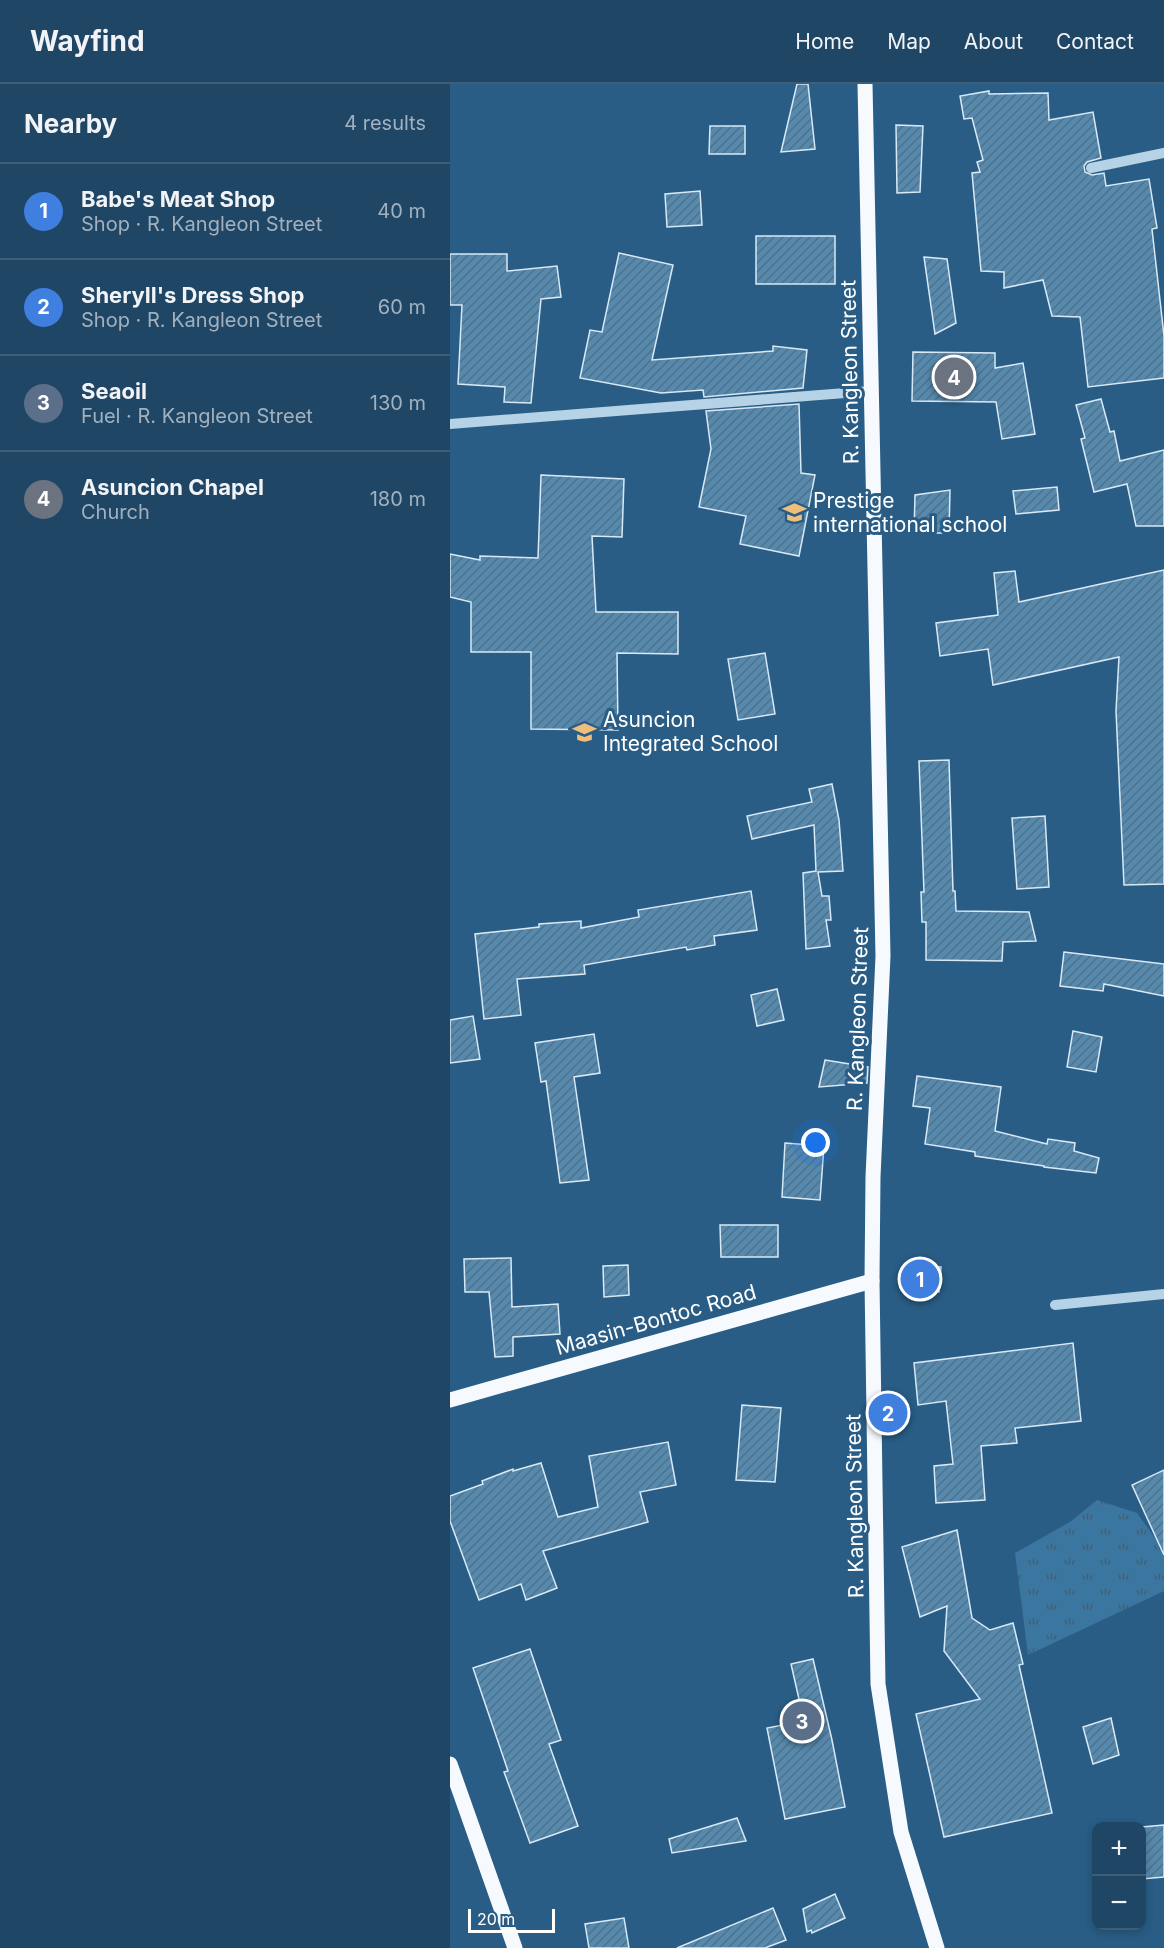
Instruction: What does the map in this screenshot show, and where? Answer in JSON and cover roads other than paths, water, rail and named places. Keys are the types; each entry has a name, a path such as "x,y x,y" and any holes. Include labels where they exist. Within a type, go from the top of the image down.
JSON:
{"main road":[{"name":"R. Kangleon Street","path":"865,84 883,956 873,1177 872,1281 878,1684 901,1832 937,1948"},
{"name":"Maasin-Bontoc Road","path":"450,1400 872,1281"},
{"path":"450,1764 514,1948"}],"street":[{"path":"1091,168 1164,153"},
{"path":"450,424 871,391"},
{"path":"1055,1305 1164,1294"}],"place":[{"name":"Asuncion Chapel","path":"954,377"},
{"name":"Prestige international school","path":"795,513"},
{"name":"Asuncion Integrated School","path":"585,732"},
{"name":"Babe's Meat Shop","path":"920,1279"},
{"name":"Sheryll's Dress Shop","path":"888,1413"},
{"name":"Seaoil","path":"802,1721"}]}
